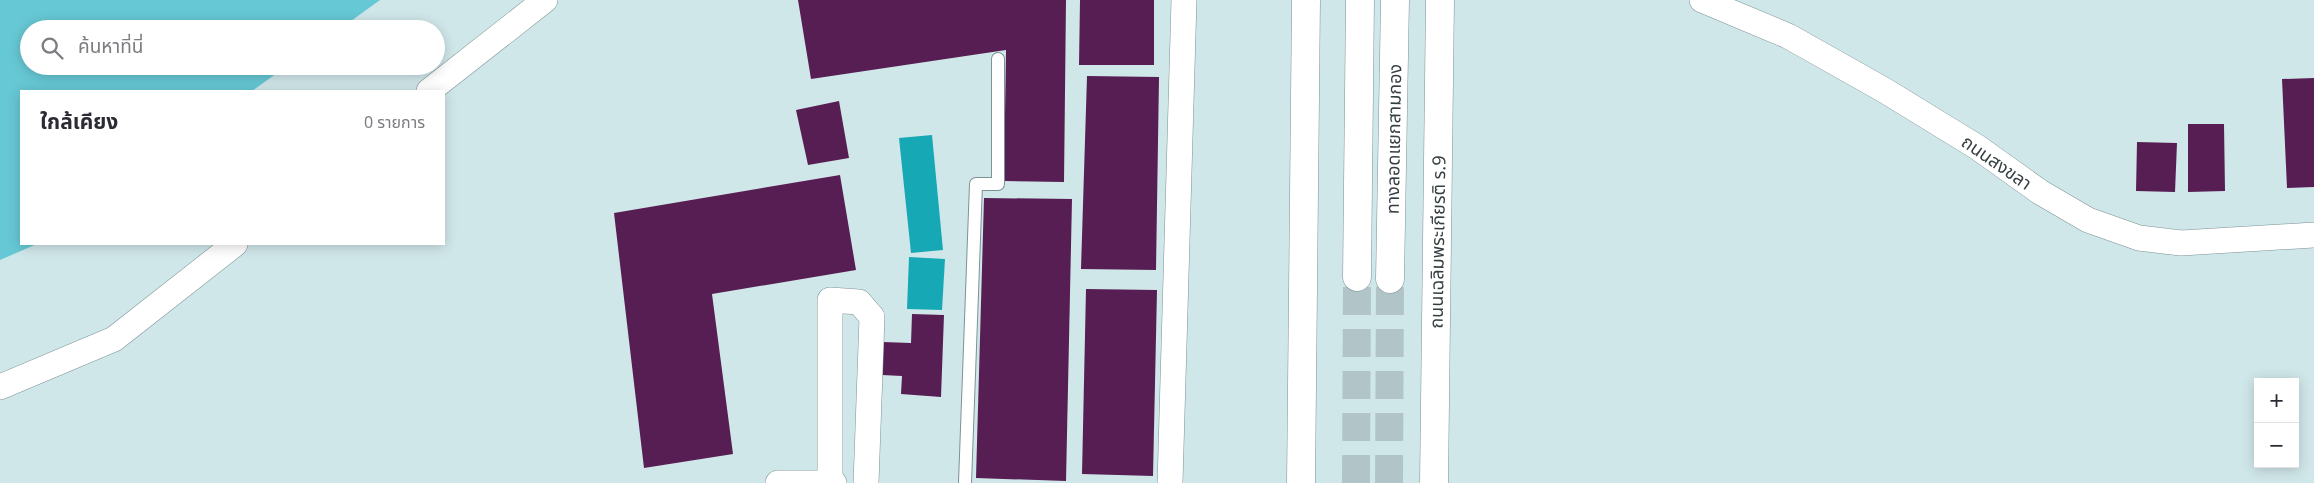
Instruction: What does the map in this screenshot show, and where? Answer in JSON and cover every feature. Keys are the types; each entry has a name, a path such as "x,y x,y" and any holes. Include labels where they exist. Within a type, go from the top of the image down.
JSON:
{"main road":[{"path":"1301,483 1306,0"},
{"name":"ทางลอดแยกสามกอง","path":"1357,277 1360,0"},
{"name":"ทางลอดแยกสามกอง","path":"1390,279 1395,0"},
{"name":"ถนนเฉลิมพระเกียรติ ร.9","path":"1434,483 1440,0"}],"street":[{"path":"430,90 545,0"},
{"path":"1170,483 1184,0"},
{"name":"ถนนสงขลา","path":"1702,0 1788,36 1884,90 1977,147 2040,192 2088,220 2139,238 2181,243 2314,235"},
{"path":"0,387 114,339 234,245"},
{"path":"778,483 826,483 830,300 860,302 872,317 866,483"}],"lane":[{"path":"965,483 976,184 998,184 998,58"}],"shaded area":[{"path":"0,0 380,0 352,20 20,20 20,75 274,75 253,90 20,90 20,245 35,245 0,260"},
{"path":"932,135 943,250 911,253 899,138"},
{"path":"909,257 945,259 942,310 907,309"}],"building":[{"path":"798,0 1066,0 1064,182 1004,181 1006,50 811,79"},
{"path":"1080,0 1154,0 1154,65 1079,65"},
{"path":"1087,76 1159,77 1156,270 1081,269"},
{"path":"2314,78 2314,187 2287,188 2282,79"},
{"path":"839,101 849,158 808,165 796,110"},
{"path":"2188,124 2224,124 2225,191 2188,192"},
{"path":"2137,142 2177,143 2175,192 2136,191"},
{"path":"840,175 856,270 712,294 733,454 644,468 614,213"},
{"path":"984,198 1072,199 1066,481 976,478"},
{"path":"1086,289 1157,290 1153,476 1082,474"},
{"path":"912,314 944,315 941,397 901,394 902,376 882,375 883,342 911,343"}],"tunnel":[{"path":"1356,483 1357,277"},
{"path":"1389,483 1390,279"}]}
